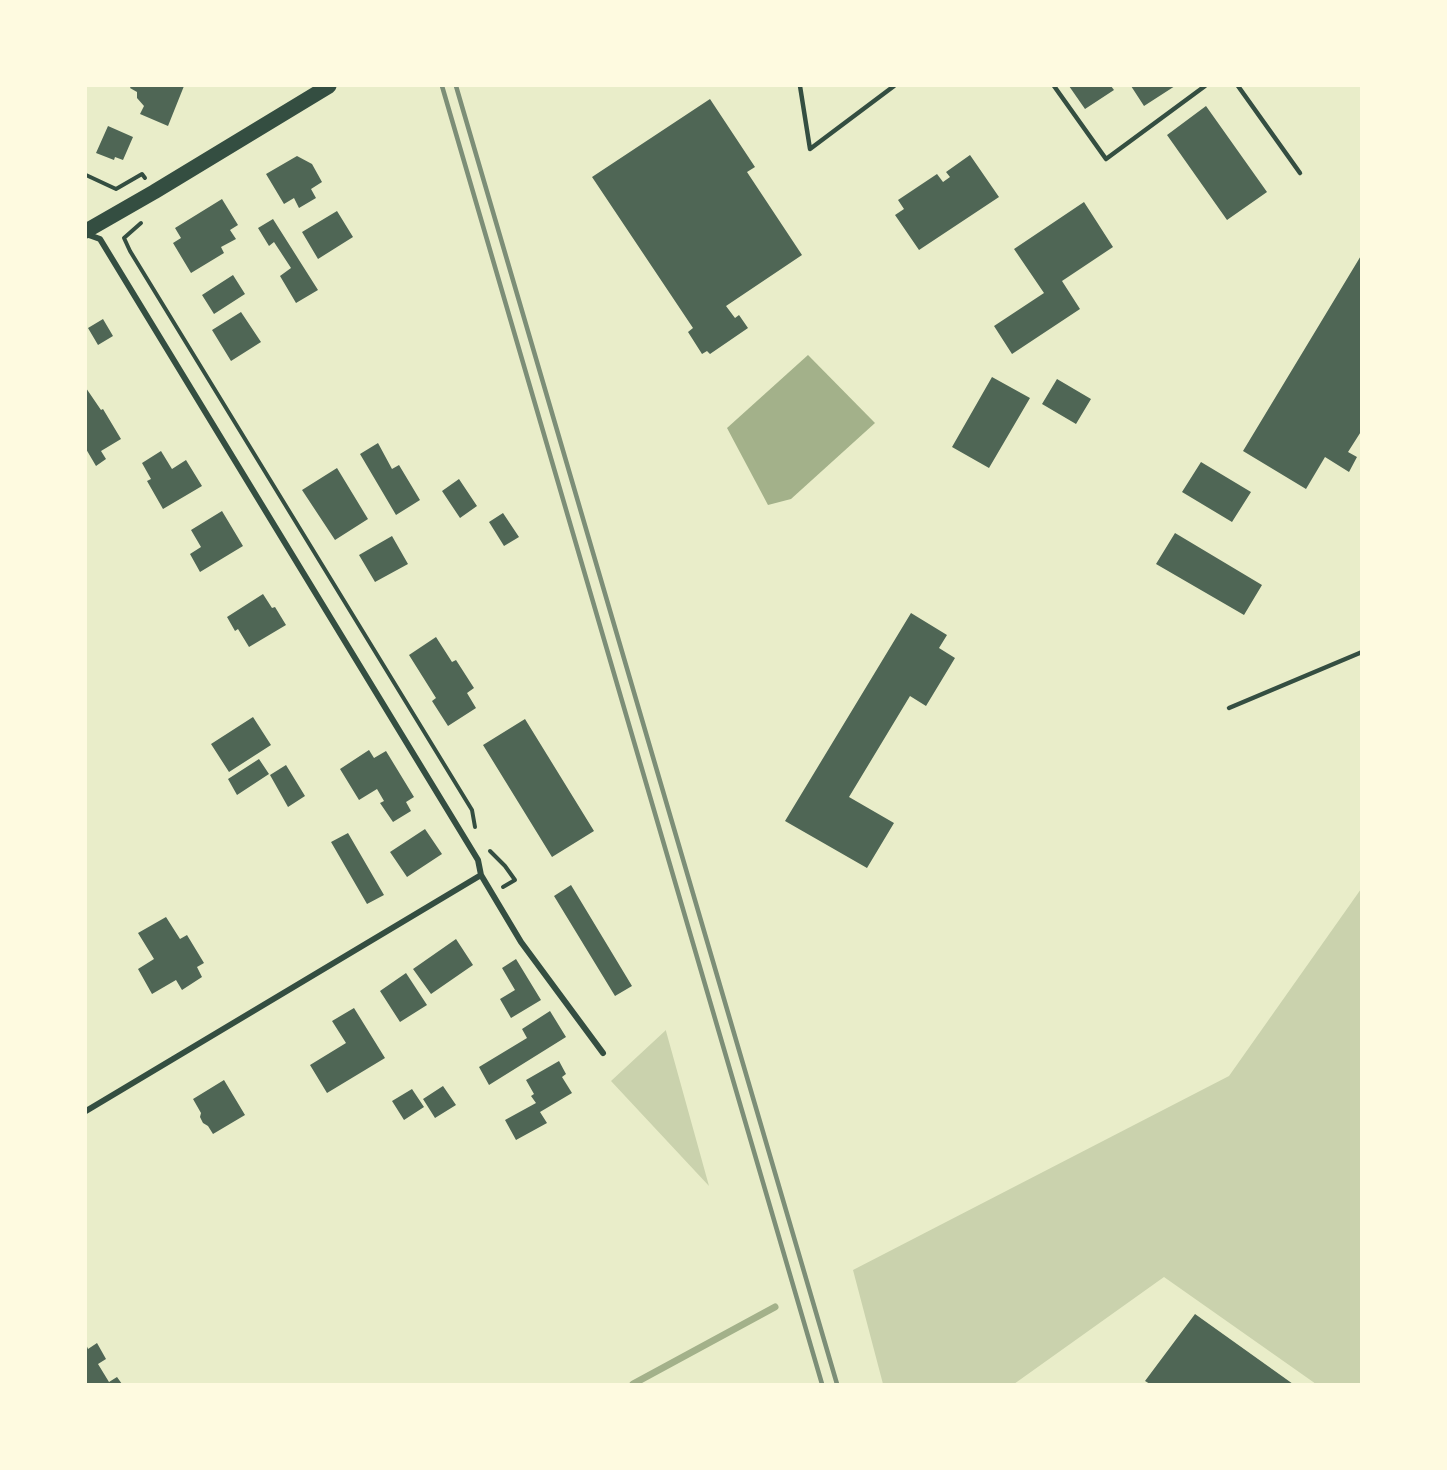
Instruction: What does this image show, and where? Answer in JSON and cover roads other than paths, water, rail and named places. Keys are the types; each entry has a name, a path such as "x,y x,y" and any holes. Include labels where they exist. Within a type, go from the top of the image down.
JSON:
{"main road":[{"path":"86,232 329,86"}],"street":[{"path":"86,232 100,239 478,860 481,875 521,942 603,1053"},
{"path":"86,1111 481,875"}],"lane":[{"path":"800,86 810,148 894,86"},
{"path":"1054,86 1106,159 1205,86"},
{"path":"1238,86 1300,173"},
{"path":"1229,708 1362,652"}],"waterway":[{"path":"633,1384 775,1307"}],"railway":[{"path":"442,86 822,1384"},
{"path":"456,86 837,1384"}]}
